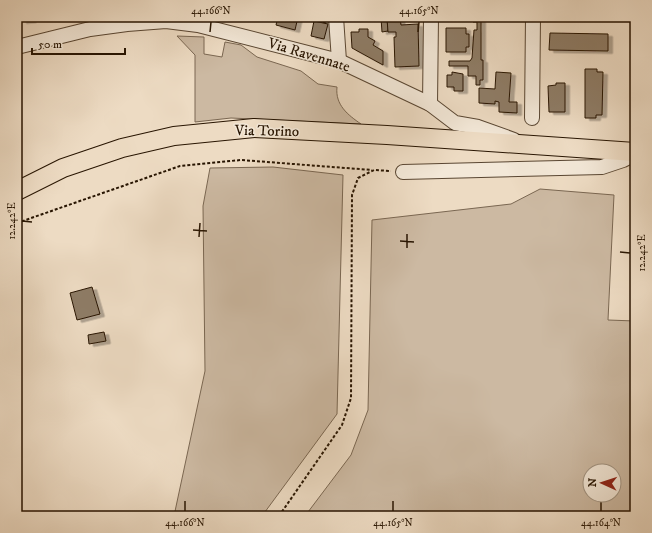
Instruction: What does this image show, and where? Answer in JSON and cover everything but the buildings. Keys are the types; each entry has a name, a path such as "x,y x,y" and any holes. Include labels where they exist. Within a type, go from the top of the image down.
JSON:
{"main road":[{"name":"Via Torino","path":"17,190 63,168 122,148 174,136 214,131 254,128 526,144"},
{"name":"Via Ravennate","path":"526,144 635,153"}],"street":[{"path":"336,17 338,61"},
{"path":"430,104 431,17"},
{"path":"532,118 533,17"},
{"name":"Via Ravennate","path":"17,47 90,29 127,24 166,21 198,25 232,32 338,61 430,104 455,123 478,127 526,144"},
{"path":"403,172 602,167 624,160 635,153"}],"path":[{"path":"17,223 180,166 241,160 403,172"},
{"path":"279,516 342,425 351,398 352,195 358,178 374,170"}],"shaded area":[{"path":"177,36 204,37 204,54 222,57 225,42 241,45 257,57 301,71 318,84 337,87 338,99 343,109 361,124 231,118 195,122 195,55"},
{"path":"273,167 343,175 337,414 262,516 174,516 205,371 203,206 210,168"},
{"path":"540,189 614,195 608,320 635,321 635,516 305,516 351,455 368,410 372,220 511,204"}]}
